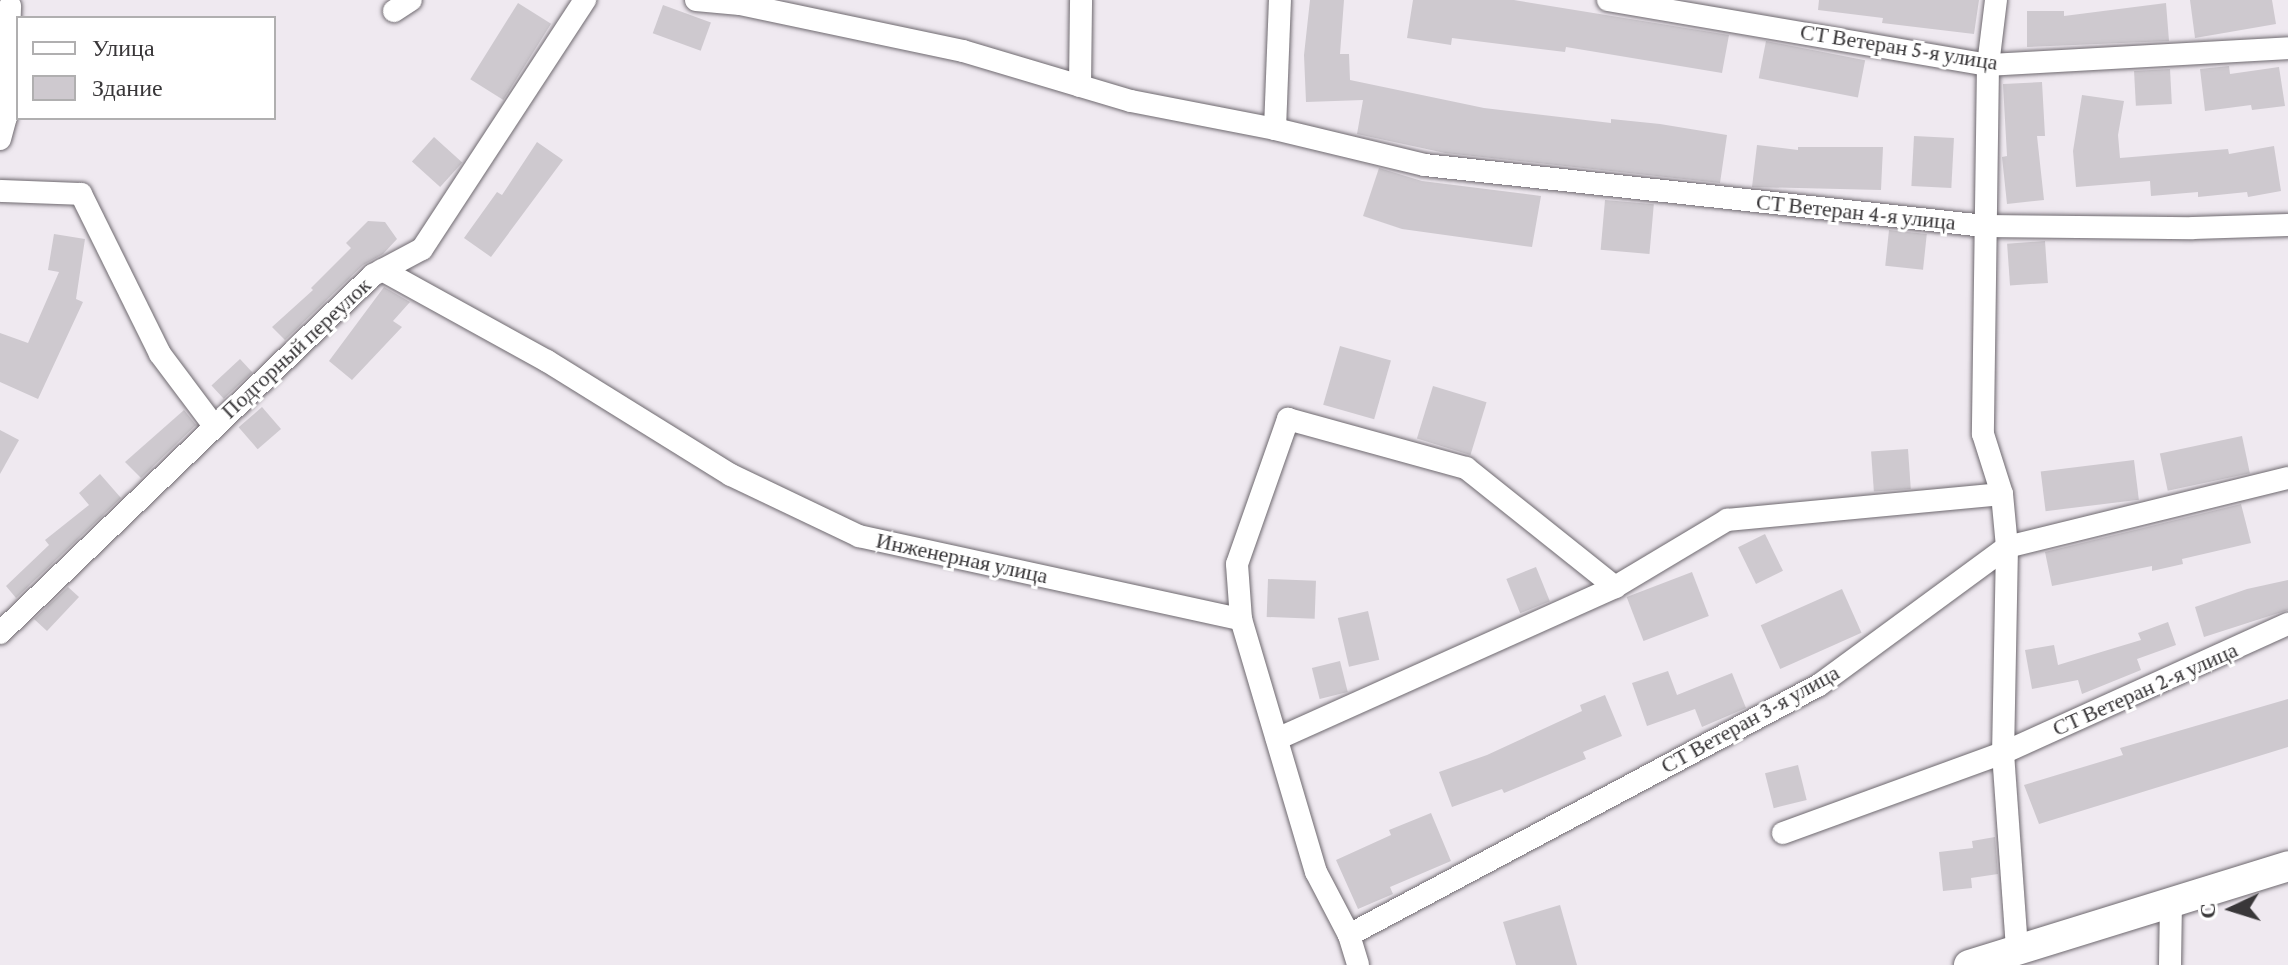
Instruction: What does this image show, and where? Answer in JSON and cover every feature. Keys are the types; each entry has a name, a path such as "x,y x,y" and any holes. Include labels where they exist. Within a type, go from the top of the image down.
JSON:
{"main road":[{"path":"1972,964 2288,866"}],"street":[{"name":"Подгорный переулок","path":"0,633 214,426 382,270 422,249 585,0"},
{"name":"СТ Ветеран 4-я улица","path":"696,0 740,4 963,51 1131,101 1275,129 1425,165 1985,226 2193,228 2288,225"},
{"path":"1080,86 1081,0"},
{"path":"1275,129 1280,0"},
{"name":"СТ Ветеран 5-я улица","path":"1608,0 1988,65 2288,48"},
{"path":"1996,0 1988,65 1983,434 2002,494 2007,547 2003,753 2017,949"},
{"path":"0,139 6,117 10,6"},
{"path":"0,191 81,194 160,354 214,426"},
{"name":"Инженерная улица","path":"382,270 547,361 731,475 859,536 1241,619"},
{"path":"1358,965 1349,935 1316,872 1241,619 1237,564 1288,419 1466,468 1615,587"},
{"name":"СТ Ветеран 3-я улица","path":"1349,935 1819,685 2007,547 2288,478"},
{"path":"1277,739 1615,587 1727,520 2002,494"},
{"name":"СТ Ветеран 2-я улица","path":"1783,833 2003,753 2288,624"},
{"path":"2170,965 2171,902"}],"building":[{"path":"1310,0 1344,0 1340,54 1349,54 1350,80 1484,108 1611,123 1611,119 1660,124 1727,135 1720,183 1445,153 1357,134 1363,100 1306,102 1304,55"},
{"path":"1413,0 1514,0 1729,35 1722,73 1566,47 1565,52 1452,38 1451,45 1407,38"},
{"path":"1819,0 1979,0 1974,34 1882,23 1883,18 1818,10"},
{"path":"2190,0 2272,0 2276,24 2195,38"},
{"path":"518,3 551,24 503,100 470,79"},
{"path":"2166,3 2169,41 2027,47 2027,11 2064,11 2064,16"},
{"path":"663,5 711,22 701,51 653,33"},
{"path":"1766,41 1865,60 1858,98 1759,78"},
{"path":"2229,66 2230,74 2279,67 2285,106 2252,110 2251,105 2205,111 2200,69"},
{"path":"2170,69 2172,104 2136,106 2134,71"},
{"path":"2042,82 2045,136 2037,136 2044,200 2007,204 2002,157 2007,156 2003,84"},
{"path":"2082,95 2124,101 2118,135 2120,158 2228,149 2229,154 2274,146 2281,191 2248,197 2247,192 2198,197 2198,192 2151,196 2150,181 2076,187 2073,151"},
{"path":"1914,136 1954,138 1951,188 1911,186"},
{"path":"434,137 462,162 440,187 412,162"},
{"path":"537,142 563,160 491,257 464,238 497,192 502,195"},
{"path":"1757,145 1798,150 1798,147 1883,147 1881,190 1752,187"},
{"path":"1379,168 1422,181 1541,196 1532,247 1402,229 1363,216"},
{"path":"1605,200 1654,204 1649,254 1601,250"},
{"path":"368,221 385,222 397,239 383,254 363,265 285,340 272,327 313,290 311,288 351,248 346,243"},
{"path":"1889,230 1927,234 1923,270 1885,266"},
{"path":"54,234 85,239 76,299 83,302 38,399 0,382 0,333 28,343 59,272 48,270"},
{"path":"2045,241 2048,283 2010,286 2007,244"},
{"path":"384,287 410,302 393,321 402,327 352,380 329,361"},
{"path":"1340,346 1391,361 1374,419 1323,405"},
{"path":"240,359 252,372 224,399 211,386"},
{"path":"1433,386 1487,402 1470,455 1417,439"},
{"path":"262,407 281,429 258,449 239,427"},
{"path":"184,410 196,425 141,478 125,462"},
{"path":"0,430 19,440 0,474"},
{"path":"2242,436 2250,473 2168,491 2160,453"},
{"path":"1908,449 1911,489 1874,491 1871,452"},
{"path":"2134,460 2139,500 2046,511 2041,471"},
{"path":"100,474 121,498 16,598 6,586 49,545 45,540 89,505 79,493"},
{"path":"2241,504 2251,543 2182,559 2183,564 2152,571 2152,566 2052,586 2045,552"},
{"path":"1765,534 1783,571 1756,584 1738,547"},
{"path":"1536,567 1550,601 1520,613 1506,579"},
{"path":"1692,572 1709,616 1643,641 1627,597"},
{"path":"1268,579 1316,581 1315,619 1267,617"},
{"path":"2288,580 2288,610 2204,637 2195,607 2247,589"},
{"path":"68,587 79,597 47,631 34,619"},
{"path":"1842,589 1862,633 1780,669 1761,625"},
{"path":"1368,611 1379,660 1349,667 1338,618"},
{"path":"2168,622 2176,645 2137,659 2141,670 2082,694 2078,680 2032,689 2025,650 2054,645 2058,665 2141,640 2138,633"},
{"path":"1340,661 1348,692 1320,699 1312,668"},
{"path":"1668,671 1677,695 1732,673 1746,708 1702,727 1695,709 1647,726 1632,683"},
{"path":"1605,695 1622,736 1583,752 1586,759 1504,793 1502,789 1452,807 1439,772 1487,755 1582,711 1580,705"},
{"path":"2288,699 2288,747 2039,824 2024,785 2123,755 2120,748"},
{"path":"1798,765 1807,800 1774,808 1765,773"},
{"path":"1431,813 1451,861 1390,887 1393,894 1358,909 1336,860 1391,835 1389,830"},
{"path":"1995,837 1998,874 1971,878 1972,888 1943,891 1939,852 1973,848 1972,841"},
{"path":"1560,905 1577,965 1516,965 1503,922"}]}
